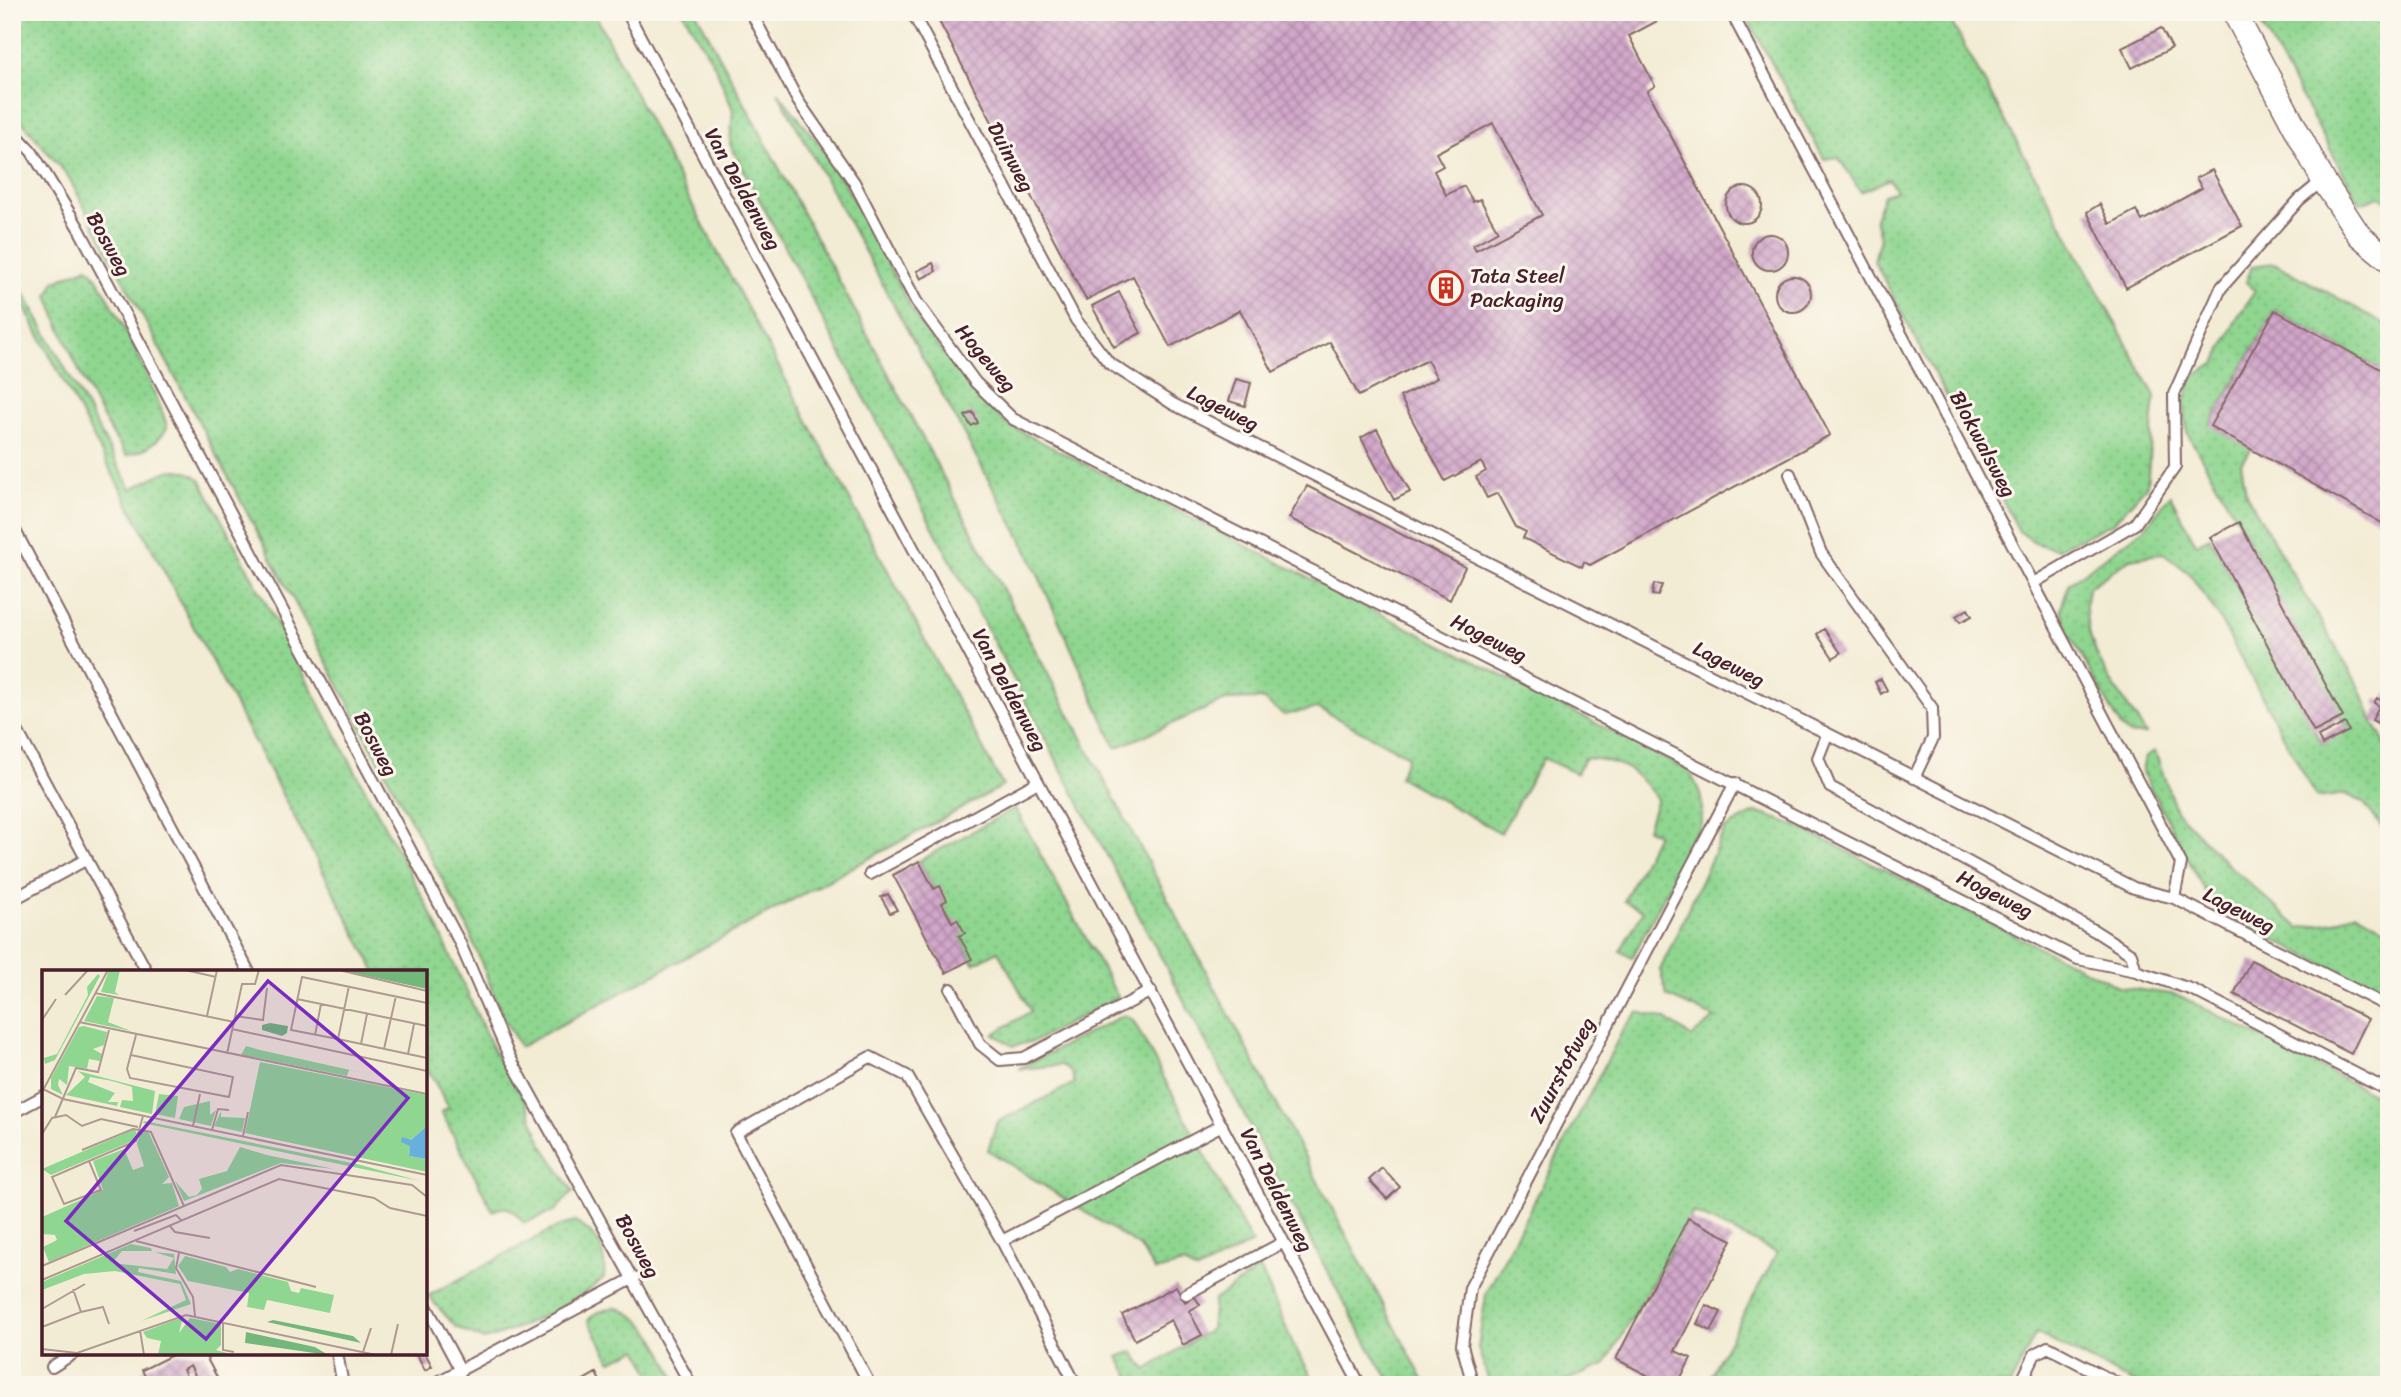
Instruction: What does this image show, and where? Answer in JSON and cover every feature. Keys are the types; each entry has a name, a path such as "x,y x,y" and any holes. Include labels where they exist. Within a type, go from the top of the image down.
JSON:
{"street":[{"path":"2234,12 2323,180 2359,235 2389,260"}],"lane":[{"name":"Van Deldenweg","path":"627,12 1360,1385"},
{"name":"Hogeweg","path":"751,12 798,101 854,182 916,301 975,382 1013,419 2078,958 2136,971 2193,990 2389,1091"},
{"name":"Duinweg","path":"912,12 1076,320"},
{"name":"Blokwalsweg","path":"1731,12 2035,582 2181,863 2174,898"},
{"name":"Bosweg","path":"12,130 32,152 79,227 460,941 509,1056 691,1385"},
{"path":"2035,582 2135,524 2175,467 2174,394 2221,288 2300,200 2323,180"},
{"name":"Lageweg","path":"1076,320 1110,363 1173,404 2134,888 2174,898 2389,1007"},
{"path":"1790,474 1821,553 1932,708 1933,738 1914,778"},
{"path":"12,525 248,970"},
{"path":"12,721 147,970"},
{"path":"1827,735 1818,758 1830,787 2095,931 2131,954 2136,971"},
{"path":"870,874 1038,782"},
{"name":"Zuurstofweg","path":"1473,1385 1462,1345 1469,1287 1735,783"},
{"path":"12,900 87,859"},
{"path":"951,989 980,1044 1000,1060 1024,1058 1151,991"},
{"path":"870,1385 736,1133 870,1057 907,1076 1002,1241 1076,1385"},
{"path":"12,1113 42,1097"},
{"path":"1002,1241 1222,1125"},
{"path":"1186,1294 1282,1243"},
{"path":"432,1385 634,1278"},
{"path":"427,1308 461,1371"},
{"path":"2020,1385 2035,1354 2048,1347 2120,1385"},
{"path":"52,1367 71,1355"},
{"path":"337,1355 344,1385"}],"green space":[{"path":"12,12 594,12 679,180 1003,786 520,1047 502,1015 466,924 68,176 12,110"},
{"path":"683,12 696,12 1426,1385 1394,1385 1380,1366 1342,1299 730,144 733,110 715,66"},
{"path":"1744,12 1946,12 2155,396 2147,485 2113,523 2058,549 2037,544 2019,531 1874,261 1880,238 1875,218 1884,195 1896,190 1889,179 1861,192 1838,157 1824,159"},
{"path":"2254,12 2389,12 2389,203 2380,196 2360,203"},
{"path":"778,92 832,160 919,322 963,378 1006,424 1688,770 1701,797 1700,827 1632,958 1620,951 1643,911 1624,901 1657,834 1647,829 1657,799 1642,780 1618,764 1584,758 1577,774 1543,758 1501,833 1399,777 1408,756 1318,708 1284,715 1262,699 1226,700 1116,748 1027,550"},
{"path":"2274,263 2389,326 2389,374 2275,310 2210,425 2252,449 2241,462 2246,494 2361,690 2372,720 2389,751 2389,837 2363,802 2346,794 2317,798 2218,616 2189,573 2164,553 2130,559 2088,588 2086,608 2088,628 2102,665 2146,734 2130,735 2121,727 2067,630 2061,608 2069,583 2145,528 2170,495 2196,544 2210,537 2322,744 2348,730 2239,522 2187,433 2184,404 2192,377 2216,363 2237,318 2255,291 2246,282 2252,266"},
{"path":"88,267 96,276 132,344 156,395 167,428 150,446 127,456 93,399 48,296 55,281"},
{"path":"23,291 131,489 173,470 190,473 200,479 433,917 493,1050 525,1100 543,1146 573,1191 555,1211 524,1223 507,1208 493,1211 441,1112 449,1108 427,1068 427,970 375,970 18,295"},
{"path":"2155,751 2176,811 2227,864 2299,928 2334,922 2356,912 2389,931 2389,997 2215,910 2142,772 2145,757"},
{"path":"1015,808 1118,997 1035,1041 1013,1046 994,1034 1031,1011 998,951 974,964 919,861"},
{"path":"1756,812 1795,825 2119,987 2178,995 2389,1102 2389,1385 2139,1385 2036,1333 2010,1385 1705,1385 1777,1253 1693,1212 1605,1365 1555,1385 1490,1385 1478,1348 1486,1294 1624,1028 1638,1012 1666,1019 1691,1037 1715,1018 1667,996 1660,970 1725,829"},
{"path":"1124,1015 1133,1020 1252,1243 1197,1271 1183,1264 1155,1271 1140,1247 988,1150 997,1122 1075,1083 1071,1072 1062,1065 1018,1069"},
{"path":"575,1222 600,1244 604,1259 604,1278 547,1315 484,1340 456,1327 428,1296 557,1227"},
{"path":"1260,1268 1294,1346 1317,1385 1135,1385 1118,1357 1133,1351 1146,1370 1211,1329 1214,1300"},
{"path":"614,1307 627,1312 647,1327 661,1348 678,1385 657,1385 638,1349 611,1361 588,1320 596,1313"}],"building":[{"name":"Tata Steel Packaging","path":"934,12 1674,12 1629,36 1655,86 1647,91 1830,435 1590,565 1584,562 1582,567 1523,538 1526,532 1516,527 1498,493 1487,498 1476,477 1486,471 1481,462 1445,481 1400,397 1437,378 1427,360 1359,396 1330,342 1273,372 1240,310 1170,347 1133,276 1086,300","holes":["1493,123 1542,215 1476,250 1473,245 1498,231 1480,199 1473,202 1464,186 1446,195 1434,171 1443,166 1436,153"]},
{"path":"2161,28 2172,48 2132,68 2122,48"},
{"path":"2212,170 2242,226 2126,288 2087,212 2100,204 2110,224 2136,210 2142,221 2202,188 2196,178"},
{"path":"1744,187 1757,192 1762,205 1757,218 1744,223 1731,218 1726,205 1731,192"},
{"path":"1770,234 1783,239 1788,252 1783,265 1770,270 1757,265 1752,252 1757,239"},
{"path":"933,263 936,271 921,279 917,271"},
{"path":"1793,276 1806,281 1811,294 1806,307 1793,312 1780,307 1775,294 1780,281"},
{"path":"1119,292 1141,333 1114,347 1092,306"},
{"path":"2275,310 2389,374 2389,527 2210,426"},
{"path":"1236,379 1251,383 1245,406 1229,401"},
{"path":"973,412 978,423 971,426 965,416"},
{"path":"1377,429 1410,492 1394,500 1361,438"},
{"path":"1307,486 1465,567 1450,600 1289,518"},
{"path":"2239,522 2343,717 2314,732 2210,537"},
{"path":"1654,584 1662,585 1658,596 1652,595"},
{"path":"1968,609 1972,616 1960,622 1956,616"},
{"path":"1824,629 1841,653 1833,658 1817,634"},
{"path":"1881,679 1887,690 1881,694 1875,682"},
{"path":"2389,690 2389,729 2372,720 2379,706 2374,703 2377,698 2382,701"},
{"path":"2345,723 2349,731 2322,745 2318,737"},
{"path":"919,861 934,889 940,886 947,900 942,903 952,922 957,919 965,933 959,936 972,959 946,973 893,875"},
{"path":"888,894 897,910 890,913 881,897"},
{"path":"2251,960 2368,1019 2351,1054 2234,994"},
{"path":"1382,1168 1400,1187 1387,1199 1369,1180"},
{"path":"1688,1218 1732,1240 1675,1351 1691,1358 1677,1385 1666,1385 1616,1359"},
{"path":"1176,1286 1185,1302 1195,1297 1200,1305 1189,1311 1202,1335 1183,1345 1171,1320 1135,1340 1122,1315"},
{"path":"1706,1305 1721,1312 1711,1331 1697,1324"},
{"path":"172,1355 205,1355 221,1385 200,1385 190,1366 183,1370 187,1378 174,1385 149,1385 142,1370"},
{"path":"417,1355 426,1355 432,1366 425,1370"},
{"path":"596,1373 602,1385 575,1385"}],"place":[{"name":"Tata Steel Packaging","path":"1446,288"}]}
